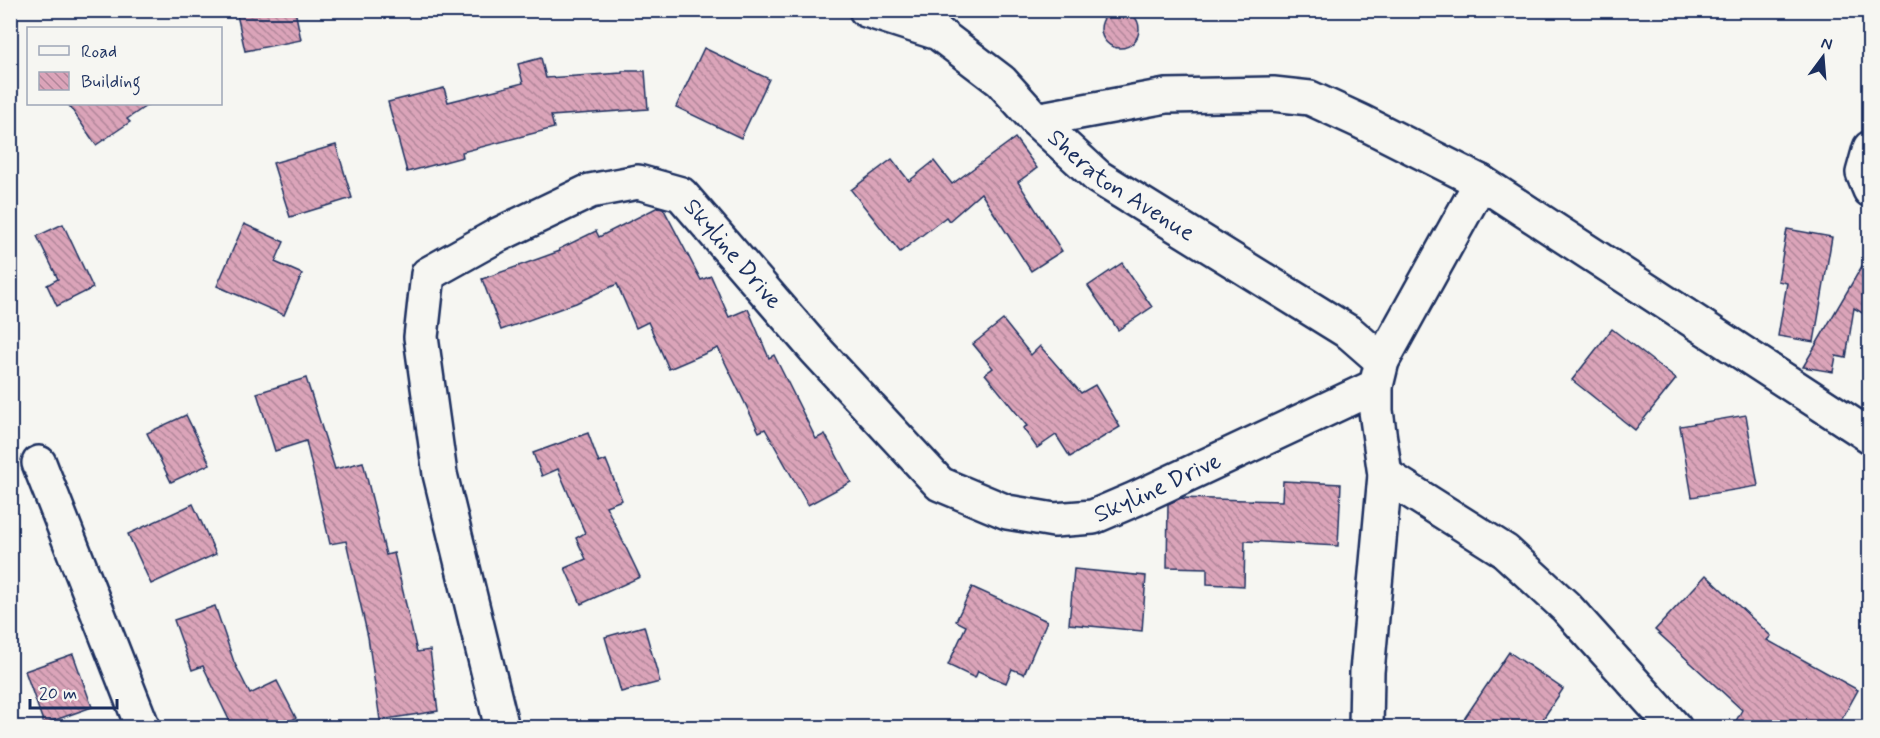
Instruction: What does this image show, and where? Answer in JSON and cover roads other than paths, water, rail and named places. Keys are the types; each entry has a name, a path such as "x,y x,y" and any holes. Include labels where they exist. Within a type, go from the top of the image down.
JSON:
{"street":[{"name":"Sheraton Avenue","path":"866,10 938,33 1000,81 1036,120 1098,177 1350,333 1379,374"},
{"path":"1036,120 1166,96 1273,94 1310,98 1481,182 1869,436"},
{"path":"1869,148 1863,173 1869,190"},
{"name":"Skyline Drive","path":"502,728 440,474 421,337 428,274 498,234 590,191 638,182 681,194 815,349 940,484 1007,512 1054,520 1093,517 1135,500 1379,374"},
{"path":"1366,728 1367,672 1385,475 1376,411 1379,374 1481,182"},
{"path":"39,463 143,728"},
{"path":"1385,475 1505,551 1566,606 1675,728"}]}
